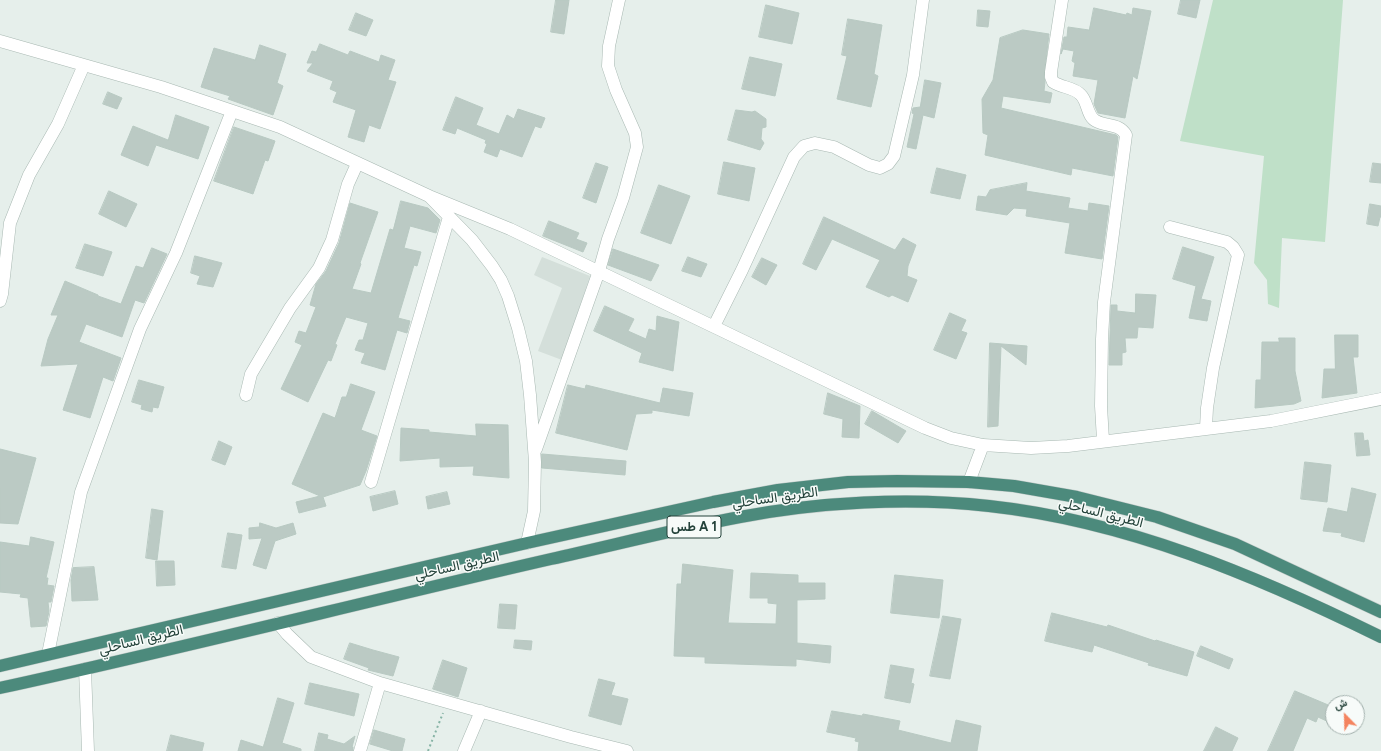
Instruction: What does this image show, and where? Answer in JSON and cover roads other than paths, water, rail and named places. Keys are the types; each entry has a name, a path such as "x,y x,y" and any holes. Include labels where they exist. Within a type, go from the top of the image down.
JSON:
{"highway":[{"name":"الطريق الساحلي","path":"0,666 527,543 713,502 778,490 848,482 969,482 1014,486 1077,497 1158,517 1235,544 1381,612"},
{"name":"الطريق الساحلي","path":"0,688 85,670 526,565 741,517 812,507 865,503 925,502 986,505 1082,521 1126,533 1193,555 1275,586 1381,637"}],"street":[{"path":"535,454 599,271 636,147 635,133 619,97 608,66 609,46 619,0"},
{"path":"714,326 742,270 794,157 804,146 815,143 834,147 869,165 880,168 888,164 894,156 913,75 923,0"},
{"path":"1062,0 1051,72 1053,82 1076,90 1081,94 1094,121 1120,127 1126,135 1104,310 1101,406 1103,440"},
{"path":"0,41 161,87 280,127 357,164 429,196 510,229 925,428 951,438 983,445 1031,448 1068,446 1103,440 1271,421 1381,399"},
{"path":"0,301 10,223 29,175 58,124 84,65"},
{"path":"48,654 81,492 140,329 176,253 232,111"},
{"path":"246,395 251,374 260,357 290,308 319,268 332,240 348,184 357,164"},
{"path":"429,196 472,240 492,266 501,280 508,296 526,361 535,454 534,512 527,543"},
{"path":"371,482 449,216"},
{"path":"1170,227 1227,242 1233,247 1238,255 1213,368 1207,408 1206,428"},
{"path":"969,482 983,445"},
{"path":"278,623 287,634 311,657 380,683 447,701 608,749 627,751"},
{"path":"85,670 88,751"},
{"path":"360,751 380,683"},
{"path":"464,751 481,711"}]}
